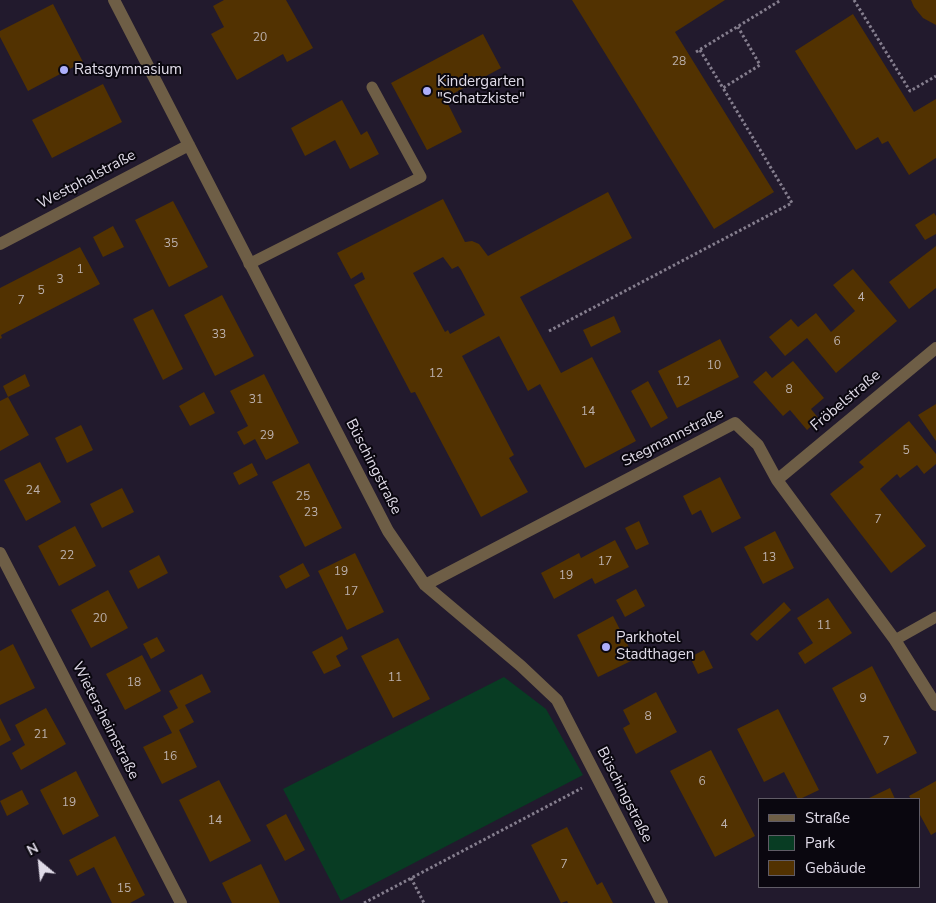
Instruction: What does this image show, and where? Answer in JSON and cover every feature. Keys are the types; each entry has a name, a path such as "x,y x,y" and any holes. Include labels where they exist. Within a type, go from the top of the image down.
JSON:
{"street":[{"name":"Büschingstraße","path":"114,0 388,531 425,585 521,666 557,700 662,903"},
{"name":"Westphalstraße","path":"0,244 189,145"},
{"name":"Fröbelstraße","path":"777,480 936,348"},
{"name":"Stegmannstraße","path":"425,585 735,423 758,446 777,480 895,640 936,705"},
{"name":"Wietersheimstraße","path":"0,554 181,903"}],"lane":[{"path":"249,264 421,178 372,87"},
{"path":"895,640 936,617"}],"path":[{"path":"549,331 792,203 723,88 698,51 781,0"},
{"path":"854,0 910,91 936,76"},
{"path":"723,88 760,65 738,27"},
{"path":"364,903 598,780"},
{"path":"411,878 424,903"}],"green space":[{"path":"504,677 546,709 583,775 341,901 283,789"}],"building":[{"path":"224,0 286,0 313,48 287,62 283,54 237,80 211,34 224,27 213,6"},
{"path":"572,0 725,0 675,32 774,192 714,229"},
{"path":"911,0 936,0 936,25 923,18"},
{"path":"53,4 83,62 28,91 0,37 0,31"},
{"path":"853,14 914,112 936,99 936,158 909,175 888,141 882,144 878,137 856,150 795,51"},
{"name":"Kindergarten \"Schatzkiste\"","path":"483,34 501,68 445,98 462,132 427,150 391,83"},
{"path":"103,84 122,122 52,158 32,120"},
{"path":"342,100 361,135 367,131 379,154 350,169 335,140 305,156 291,128"},
{"path":"608,192 632,238 520,297 561,373 592,357 636,441 585,468 540,384 528,391 499,336 462,356 514,455 509,458 528,492 481,517 415,392 411,393 354,285 365,279 362,272 351,279 337,253 443,199 465,242 472,241 479,244 488,256","holes":["443,257 452,269 458,266 461,270 485,315 450,334 448,330 445,332 413,273"]},
{"path":"173,201 208,267 169,287 135,220"},
{"path":"934,213 936,216 936,234 925,240 915,225"},
{"path":"113,226 124,247 103,257 93,237"},
{"path":"936,246 936,288 909,309 889,282"},
{"path":"80,247 100,284 1,335 2,338 0,339 0,288"},
{"path":"853,269 897,321 836,373 807,338 785,356 769,337 791,319 798,327 816,313 831,332 855,311 833,285"},
{"path":"222,295 254,356 215,376 184,315"},
{"path":"153,309 183,369 163,380 133,319"},
{"path":"614,316 621,332 591,347 583,330"},
{"path":"720,339 739,377 677,408 658,371"},
{"path":"793,361 824,398 811,409 819,419 807,430 790,410 783,416 753,382 766,371 772,378"},
{"path":"25,374 30,386 8,397 3,386"},
{"path":"264,374 299,443 266,460 255,439 244,445 237,432 248,426 230,391"},
{"path":"648,381 668,418 651,428 631,391"},
{"path":"204,392 215,413 190,426 179,406"},
{"path":"8,397 29,435 0,451 0,401"},
{"path":"936,404 936,441 918,415"},
{"path":"909,421 936,454 936,464 924,474 917,465 900,478 897,474 880,489 926,546 891,573 830,494 864,467 859,462"},
{"path":"81,425 93,450 67,463 55,438"},
{"path":"40,462 61,502 26,521 4,480"},
{"path":"252,463 258,475 239,485 233,473"},
{"path":"309,463 342,528 305,547 272,482"},
{"path":"720,477 741,518 712,533 701,510 692,515 683,496"},
{"path":"122,488 134,512 102,528 90,504"},
{"path":"639,521 649,544 636,550 625,528"},
{"path":"75,526 96,566 59,586 38,546"},
{"path":"775,531 794,568 763,584 744,547"},
{"path":"615,540 629,567 595,584 592,578 554,599 541,573 579,553 581,558"},
{"path":"355,553 384,612 347,630 318,571"},
{"path":"159,555 168,573 138,589 129,571"},
{"path":"303,563 310,576 286,589 279,576"},
{"path":"636,589 645,606 625,617 616,600"},
{"path":"108,590 128,628 91,648 71,610"},
{"path":"828,598 852,633 805,664 798,653 813,643 797,618"},
{"path":"784,602 791,610 757,641 750,634"},
{"name":"Parkhotel Stadthagen","path":"613,616 635,659 598,677 577,635"},
{"path":"342,636 348,649 336,656 341,666 324,674 312,652"},
{"path":"157,637 165,651 151,659 143,644"},
{"path":"398,638 430,699 393,718 361,656"},
{"path":"13,644 35,688 0,705 0,651"},
{"path":"704,650 713,668 698,674 690,657"},
{"path":"142,655 161,691 125,710 106,674"},
{"path":"872,666 917,753 877,774 832,688"},
{"path":"202,674 211,692 185,705 194,722 179,730 197,767 162,784 143,747 172,733 163,716 178,708 169,691"},
{"path":"656,692 677,732 636,754 623,728 630,724 623,710"},
{"path":"46,708 66,744 21,770 12,753 25,745 15,725"},
{"path":"778,709 819,790 802,798 797,798 784,772 764,782 737,729"},
{"path":"0,718 11,740 0,746"},
{"path":"711,750 755,836 715,857 670,771"},
{"path":"76,771 99,816 63,835 40,790"},
{"path":"219,780 251,841 210,862 179,800"},
{"path":"936,781 936,832 931,835 921,817 921,798 910,798 909,796"},
{"path":"890,788 895,798 869,798"},
{"path":"22,790 29,804 7,816 0,801"},
{"path":"286,814 305,850 285,861 266,825"},
{"path":"567,827 597,885 602,882 613,903 568,903 567,901 561,903 531,845"},
{"path":"115,836 145,895 130,903 112,903 94,867 77,876 69,860"},
{"path":"261,864 280,903 232,903 222,883"}],"place":[{"name":"Ratsgymnasium","path":"64,70"},
{"name":"Kindergarten \"Schatzkiste\"","path":"427,91"},
{"name":"Parkhotel Stadthagen","path":"606,647"}]}
